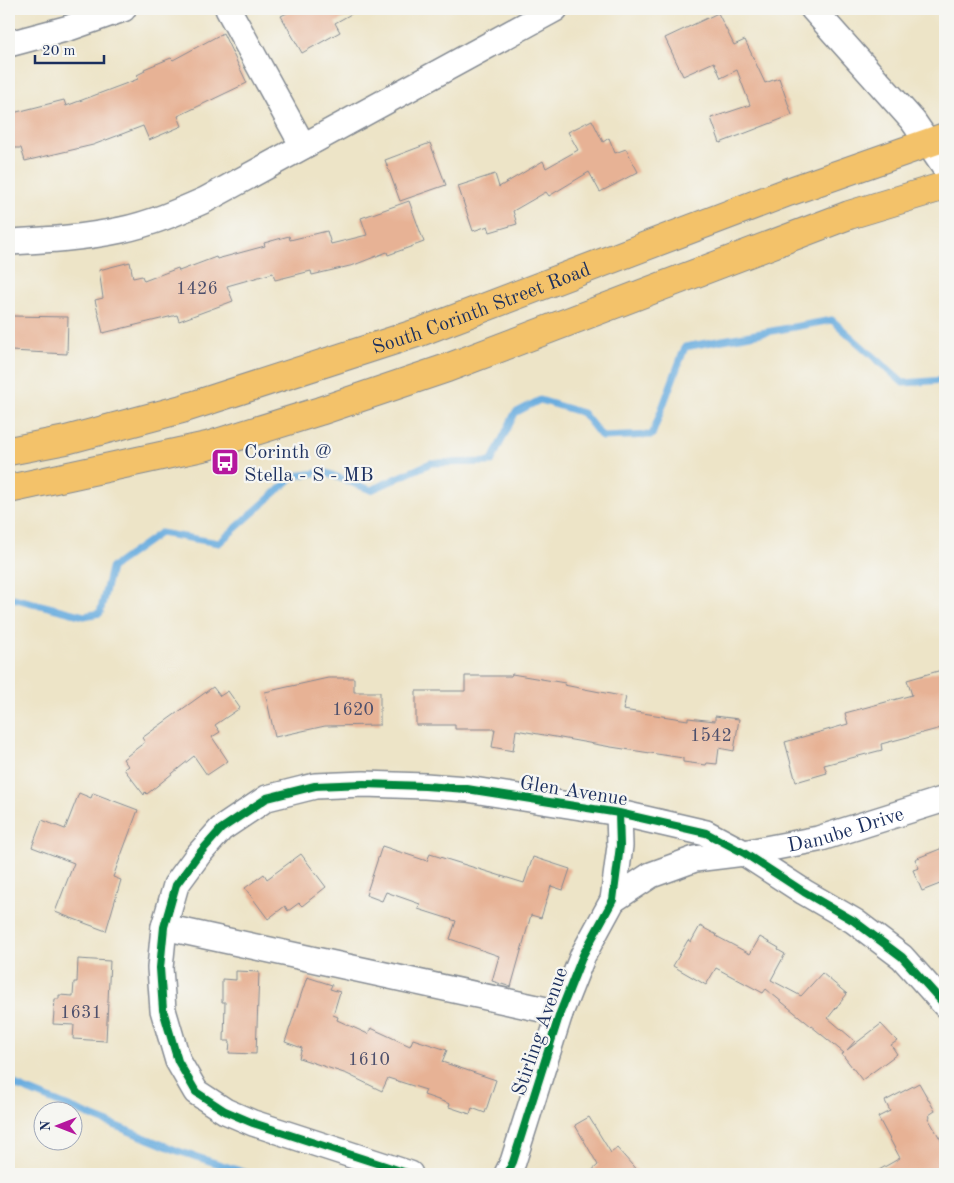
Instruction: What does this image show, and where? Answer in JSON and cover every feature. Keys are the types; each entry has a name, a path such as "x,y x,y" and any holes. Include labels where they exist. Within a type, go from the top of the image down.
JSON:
{"main road":[{"name":"South Corinth Street Road","path":"9,450 66,440 182,409 420,332 788,192 936,139"},
{"path":"9,489 207,446 320,411 447,368 849,215 945,186"}],"street":[{"path":"9,44 69,28 123,9"},
{"path":"228,9 303,146"},
{"path":"9,242 60,239 120,230 156,220 205,200 555,9"},
{"path":"813,9 912,121 936,139 945,168"},
{"name":"Glen Avenue","path":"410,1174 253,1123 226,1111 196,1092 178,1061 163,1010 160,968 164,927 176,885 198,854 221,830 267,798 315,786 364,784 450,788 620,813 706,833 744,853 854,922 902,957 945,1005"},
{"name":"Danube Drive","path":"744,853 818,839 945,799"},
{"name":"Stirling Avenue","path":"507,1174 513,1162 560,1013 582,955 613,900 620,846 620,813"},
{"name":"Stirling Avenue","path":"613,900 651,876 695,859 744,853"},
{"path":"164,927 560,1013"}],"building":[{"path":"295,9 360,9 335,23 340,32 302,53 281,16"},
{"path":"718,13 734,45 745,40 765,83 779,78 792,115 720,143 711,118 750,105 737,70 721,78 714,62 683,76 665,38"},
{"path":"223,33 247,83 178,116 182,126 149,140 143,126 93,145 25,161 21,148 9,148 9,114 64,100 66,106 138,79 137,75 145,71 144,69 171,58 173,60"},
{"path":"592,120 603,142 609,138 615,153 626,149 638,172 600,192 589,172 549,196 546,192 513,211 517,224 490,232 488,226 473,231 458,186 495,174 499,187 543,161 546,168 578,150 568,132"},
{"path":"430,143 446,185 400,201 385,160"},
{"path":"409,201 424,242 388,255 387,252 354,265 312,275 311,271 275,280 273,273 227,286 233,301 179,321 177,315 103,333 95,300 103,298 99,270 130,262 133,278 142,276 144,281 178,268 179,271 216,257 217,259 265,246 264,243 289,236 290,240 327,231 331,244 367,235 361,218"},
{"path":"12,316 68,317 67,354 11,351"},
{"path":"945,669 945,727 881,744 882,750 824,765 827,773 796,782 785,742 848,724 845,713 912,695 907,680"},
{"path":"512,674 565,683 564,685 626,697 623,710 688,720 688,718 715,721 715,716 739,719 734,751 719,748 717,764 707,763 706,765 683,762 683,758 516,730 513,751 492,747 495,729 455,729 455,725 416,725 416,691 465,691 465,676 511,676"},
{"path":"328,678 354,678 354,692 380,692 380,725 325,726 275,737 265,692"},
{"path":"213,687 220,696 228,691 240,708 215,725 220,732 212,737 228,761 207,775 194,756 147,794 145,792 144,795 124,769 128,766 123,759 145,742 142,738"},
{"path":"79,793 91,798 93,793 138,810 113,877 121,880 106,931 55,912 74,863 32,847 42,820 65,829"},
{"path":"382,846 427,861 430,854 524,883 533,857 570,869 563,890 551,886 541,918 531,915 511,987 492,981 499,956 450,939 456,921 418,909 420,904 386,892 382,901 366,895"},
{"path":"945,847 945,882 922,891 913,870 919,868 915,859"},
{"path":"301,854 326,887 302,906 299,903 288,911 285,906 268,919 245,888 264,874 267,879"},
{"path":"700,926 750,954 760,937 779,948 778,950 785,954 771,980 801,996 822,973 847,994 828,1018 855,1041 847,1050 881,1024 897,1041 891,1045 897,1054 862,1080 842,1054 844,1053 766,989 763,993 716,968 706,985 673,966 688,940 691,942"},
{"path":"78,959 110,961 106,1041 73,1039 74,1025 53,1024 55,999 59,999 59,995 73,996 74,982 77,982"},
{"path":"236,971 259,972 256,1054 229,1053 230,1041 224,1041 225,1002 222,1002 222,979 236,980"},
{"path":"307,977 332,985 330,989 340,992 333,1015 338,1017 337,1020 368,1034 371,1028 410,1046 413,1039 447,1050 442,1062 496,1080 485,1113 472,1108 470,1114 449,1107 450,1104 424,1095 426,1090 388,1078 382,1091 347,1074 299,1058 302,1048 285,1042"},
{"path":"919,1083 935,1111 928,1118 945,1147 945,1166 932,1174 872,1174 900,1158 878,1117 890,1111 885,1101"},
{"path":"589,1117 611,1153 617,1148 640,1174 588,1174 598,1165 575,1125"}],"waterway":[{"path":"9,597 84,616 100,613 111,568 160,533 219,543 294,476 324,472 371,490 431,463 491,462 515,413 540,400 583,413 602,437 652,435 685,347 832,320 903,383 945,380"},
{"path":"9,1078 17,1086 178,1151 250,1174"}],"cycle path":[{"path":"410,1174 253,1123 225,1111 196,1092 178,1061 163,1010 160,968 164,927 176,885 198,855 221,829 267,798 315,786 364,784 467,789 619,813 706,833 744,853 804,892 854,921 902,957 945,1005"},
{"path":"507,1174 513,1162 560,1013 583,955 613,900 620,846 619,813"}],"place":[{"name":"Corinth @ Stella - S - MB","path":"225,462"}]}
